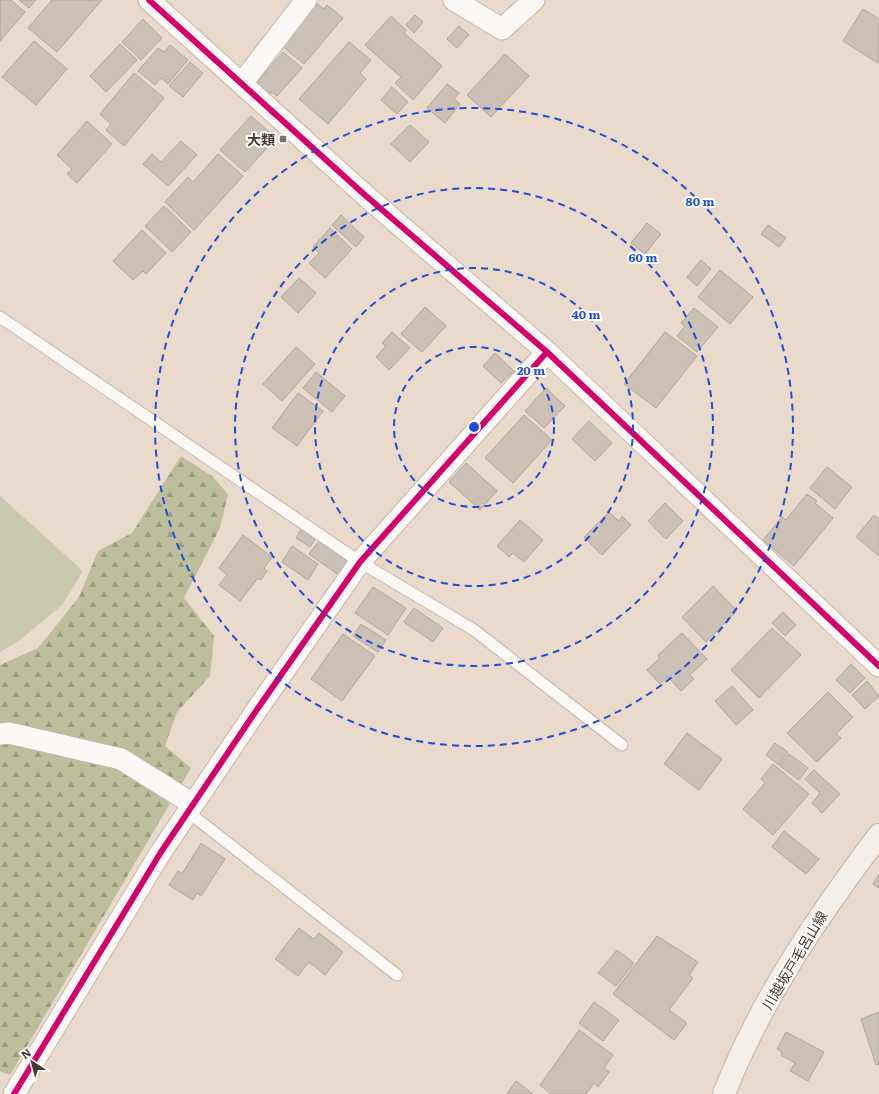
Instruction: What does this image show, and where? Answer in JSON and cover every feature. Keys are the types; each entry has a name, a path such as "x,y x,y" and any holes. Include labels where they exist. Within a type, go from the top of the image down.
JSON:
{"main road":[{"name":"川越坂戸毛呂山線","path":"724,1094 736,1064 779,981 827,904 879,835"}],"street":[{"path":"149,0 366,196 547,352 879,666"},
{"path":"242,83 306,0"},
{"path":"454,0 502,29 534,0"},
{"path":"14,1094 160,852 360,562 547,352"},
{"path":"0,734 9,733 121,758 190,808"}],"lane":[{"path":"0,317 360,562 474,630 622,745"},
{"path":"190,808 397,975"}],"green space":[{"path":"181,456 212,476 228,494 220,528 184,598 214,636 210,676 177,712 165,746 191,768 10,1075 0,1071 0,665 38,648 79,597 98,551 132,533"},
{"path":"0,496 83,571 62,605 20,640 0,652"}],"building":[{"path":"0,0 11,0 25,12 0,41"},
{"path":"19,0 36,0 29,8"},
{"path":"52,0 102,0 57,52 28,28"},
{"path":"316,3 324,9 327,5 343,18 304,64 281,45"},
{"path":"863,9 879,19 878,63 843,41"},
{"path":"415,15 423,22 414,33 406,25"},
{"path":"391,16 406,30 404,33 442,66 413,100 395,83 401,77 365,45"},
{"path":"143,19 162,38 141,60 122,42"},
{"path":"459,26 469,35 457,48 447,39"},
{"path":"34,41 67,69 36,105 2,77"},
{"path":"349,42 371,60 360,73 366,79 328,124 299,99"},
{"path":"120,44 137,60 106,92 90,76"},
{"path":"170,45 188,60 168,84 161,78 155,85 138,71 158,48 164,52"},
{"path":"283,52 302,68 277,96 271,92 269,94 256,83"},
{"path":"505,54 529,76 491,117 467,95"},
{"path":"190,62 203,73 183,97 169,86"},
{"path":"134,73 164,98 124,146 106,130 111,124 100,114"},
{"path":"447,84 459,93 454,99 460,104 445,123 427,108"},
{"path":"392,87 408,102 397,114 381,100"},
{"path":"251,116 276,138 245,172 220,150"},
{"path":"87,121 112,144 77,183 67,174 72,169 57,155"},
{"path":"410,125 429,142 410,162 391,144"},
{"path":"181,141 197,155 168,186 143,164 152,154 161,162"},
{"path":"218,154 243,176 194,230 165,202 188,177 193,182"},
{"path":"164,206 191,232 172,252 145,226"},
{"path":"341,215 364,237 356,247 332,225"},
{"path":"647,223 661,234 645,254 631,243"},
{"path":"768,225 786,238 779,247 761,234"},
{"path":"330,228 352,249 325,278 309,263 319,253 313,247"},
{"path":"142,230 166,253 146,274 143,271 133,280 113,261"},
{"path":"701,260 711,269 697,286 687,277"},
{"path":"720,270 753,297 730,324 698,297"},
{"path":"299,278 316,293 298,313 281,297"},
{"path":"425,307 446,326 422,352 401,334"},
{"path":"694,308 718,327 697,352 677,336 685,326 681,323"},
{"path":"392,332 410,348 389,370 376,357 386,346 382,343"},
{"path":"665,332 697,356 656,408 624,384"},
{"path":"296,347 315,364 282,401 263,384"},
{"path":"495,353 514,371 501,383 483,366"},
{"path":"316,372 345,396 332,412 303,388"},
{"path":"546,388 565,406 544,428 525,411"},
{"path":"298,393 323,411 297,446 272,428"},
{"path":"524,415 552,440 513,483 485,458"},
{"path":"589,421 612,443 595,461 572,439"},
{"path":"466,463 497,491 480,510 449,482"},
{"path":"827,467 852,487 835,509 810,488"},
{"path":"807,494 817,501 815,503 833,518 794,566 763,540 782,517 786,520"},
{"path":"665,503 683,521 666,539 648,521"},
{"path":"609,512 619,521 622,516 631,525 602,555 584,537"},
{"path":"874,515 879,519 879,556 856,537"},
{"path":"520,520 543,540 524,562 513,553 509,557 497,546"},
{"path":"302,528 316,538 310,547 296,538"},
{"path":"243,535 272,557 264,568 267,571 261,580 258,578 240,601 219,585 227,575 219,568"},
{"path":"319,541 350,563 340,576 309,554"},
{"path":"292,546 318,564 308,580 282,562"},
{"path":"713,586 737,611 706,642 682,617"},
{"path":"373,587 406,608 388,635 355,613"},
{"path":"414,608 443,628 433,642 404,622"},
{"path":"783,612 796,625 785,636 772,623"},
{"path":"361,624 386,640 378,652 353,636"},
{"path":"772,628 801,655 759,698 731,670"},
{"path":"682,633 707,659 690,675 694,679 681,691 668,677 660,684 647,670 660,658 658,655"},
{"path":"343,634 375,656 342,701 311,679"},
{"path":"851,664 865,678 850,693 836,680"},
{"path":"867,681 879,696 865,709 852,695"},
{"path":"732,686 753,710 736,725 715,701"},
{"path":"828,692 853,717 836,734 841,738 817,762 787,733"},
{"path":"687,733 722,759 699,790 664,764"},
{"path":"775,743 788,752 779,765 766,755"},
{"path":"789,754 808,768 799,780 780,766"},
{"path":"773,764 809,794 773,835 743,809 765,783 761,779"},
{"path":"814,770 840,794 822,813 812,803 820,793 805,779"},
{"path":"784,831 819,859 806,874 772,847"},
{"path":"201,843 225,859 201,896 197,893 193,900 169,885 178,871 182,874"},
{"path":"879,874 879,888 873,884"},
{"path":"299,928 314,939 319,933 343,952 325,975 309,962 298,976 275,959"},
{"path":"657,936 698,962 689,975 693,978 669,1010 687,1023 674,1040 613,994"},
{"path":"617,950 634,963 616,986 598,973"},
{"path":"594,1002 619,1020 603,1041 579,1023"},
{"path":"879,1012 879,1064 876,1065 861,1019"},
{"path":"579,1030 613,1055 604,1068 609,1072 598,1087 594,1083 586,1094 551,1094 540,1085"},
{"path":"786,1032 824,1052 808,1081 790,1071 795,1063 781,1055 782,1052 777,1049"},
{"path":"516,1081 533,1094 507,1094"}],"cycle path":[{"path":"149,0 366,196 547,352 879,666"},
{"path":"14,1094 161,852 258,708 360,562 547,352"}],"place":[{"name":"大類","path":"283,139"}]}
